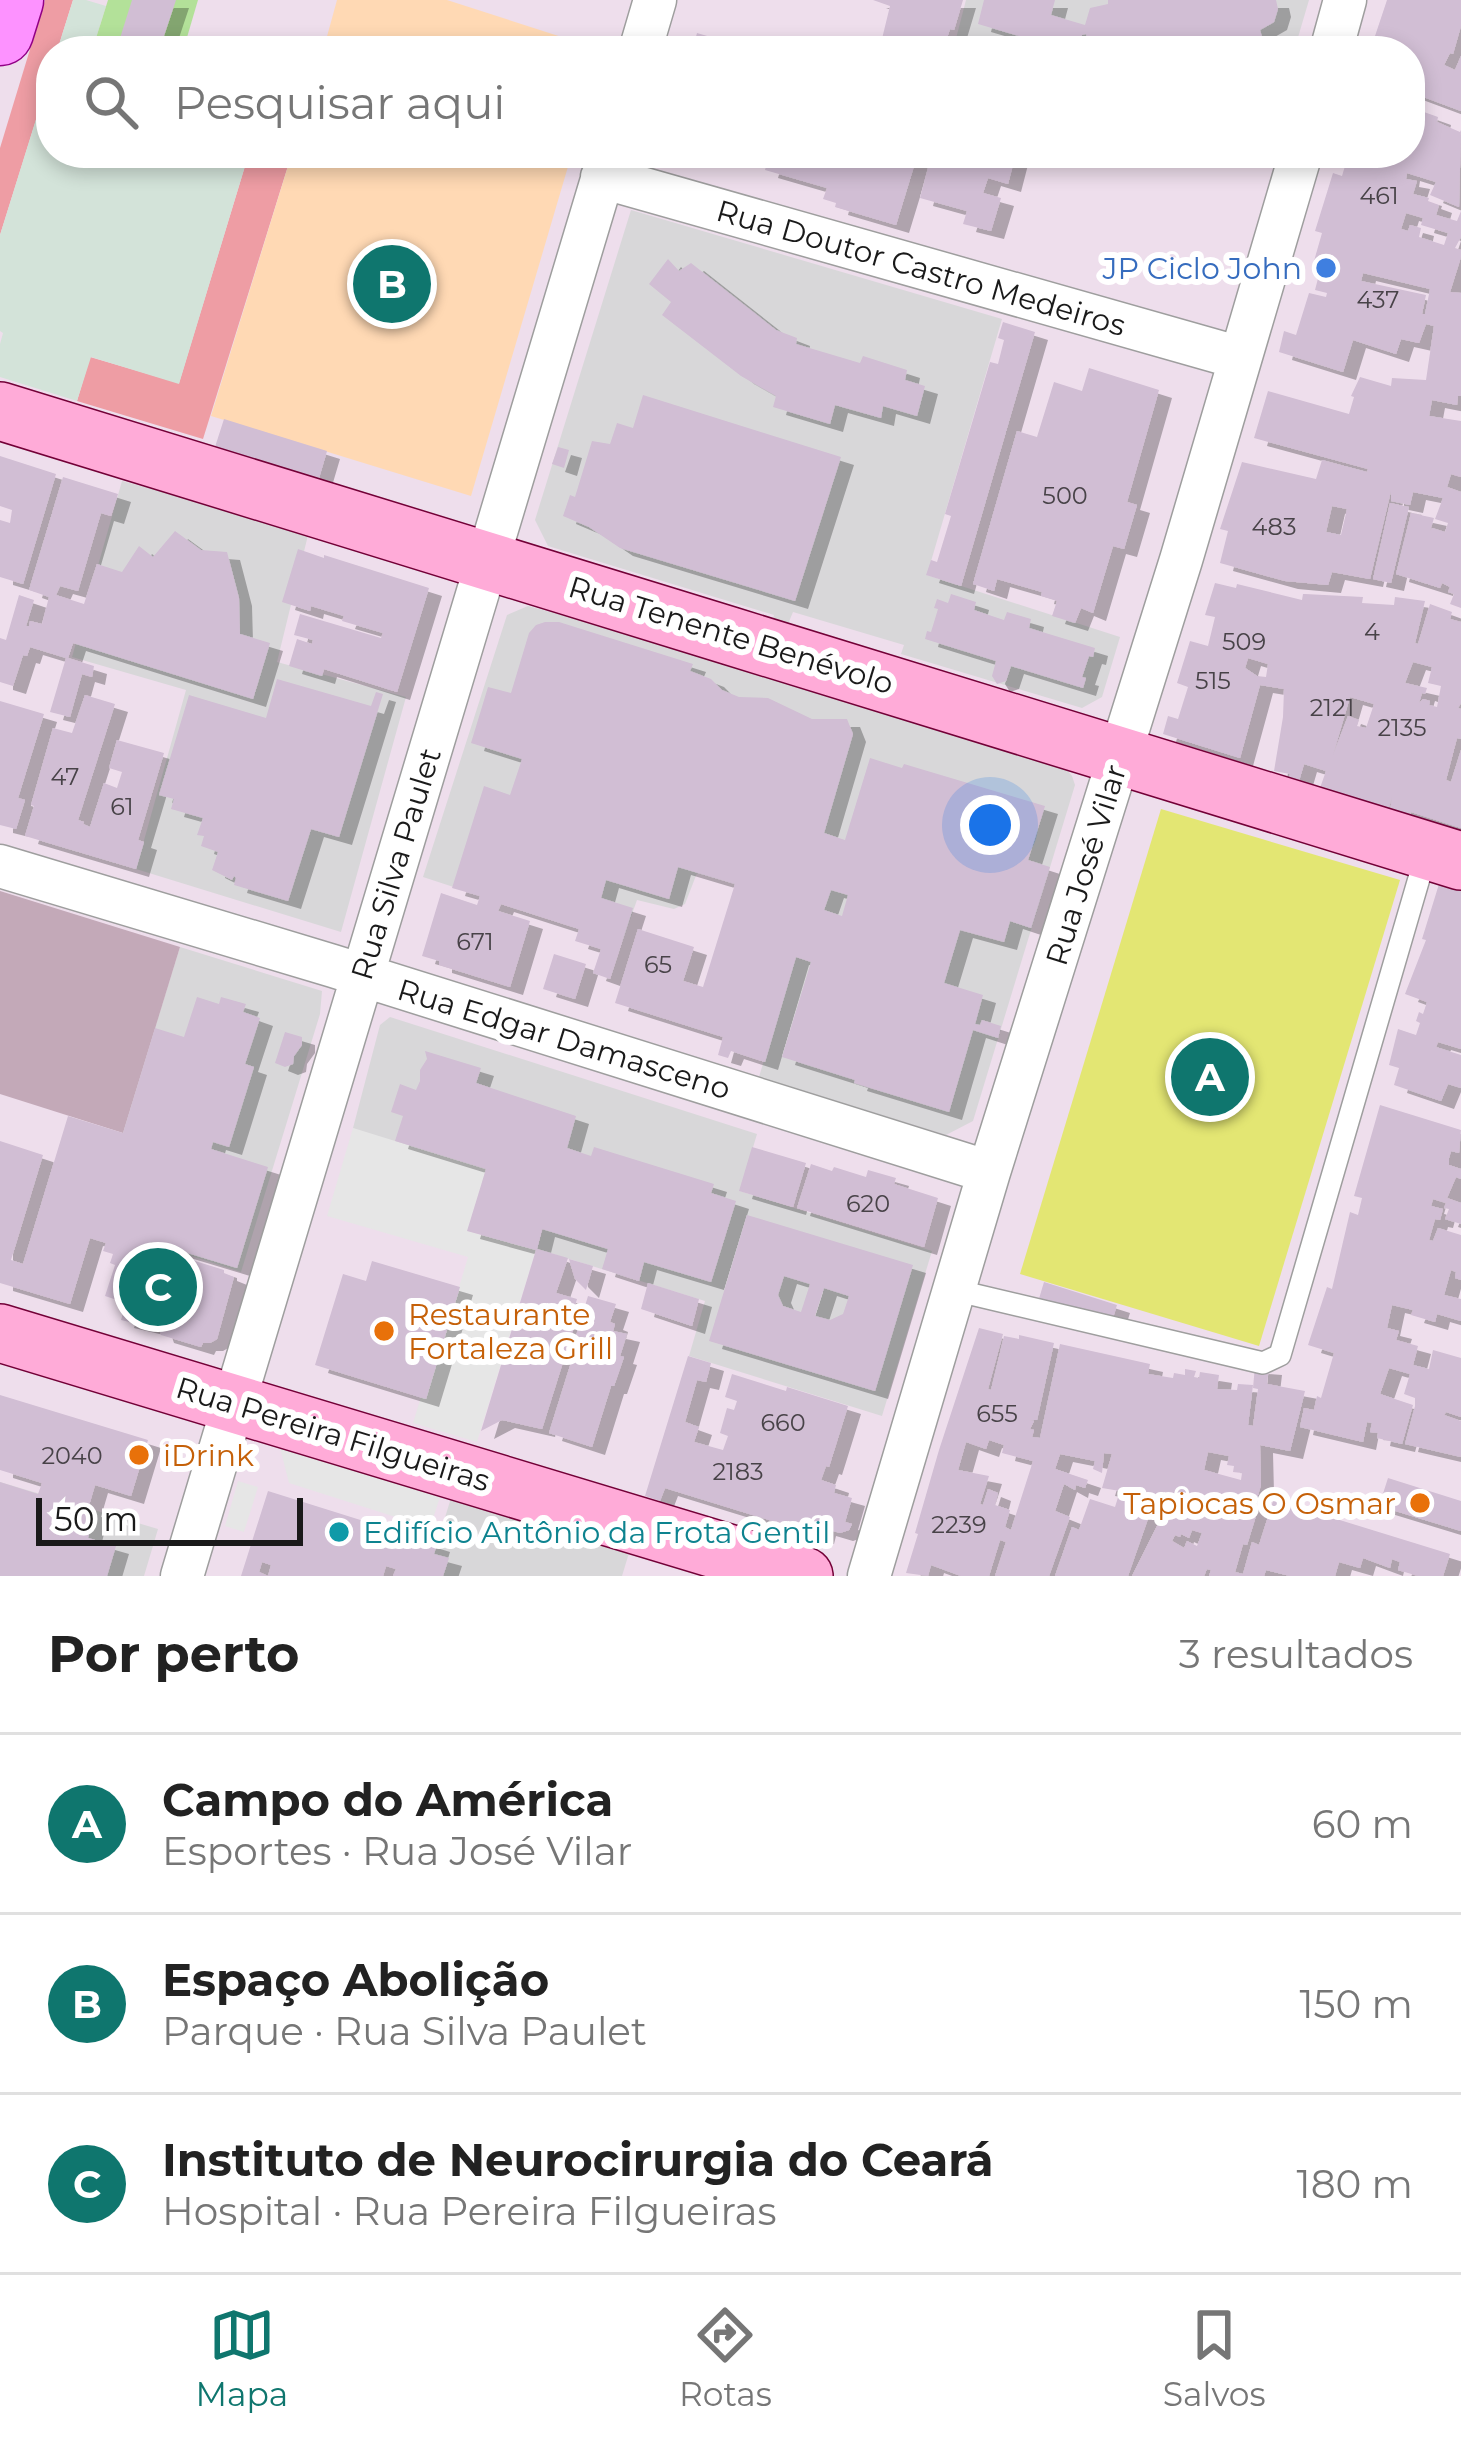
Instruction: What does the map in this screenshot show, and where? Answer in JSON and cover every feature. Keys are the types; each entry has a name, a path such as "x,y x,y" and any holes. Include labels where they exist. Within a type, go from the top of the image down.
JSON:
{"main road":[{"path":"0,32 10,0"}],"street":[{"path":"644,36 655,0"},
{"path":"1335,36 1346,0"},
{"name":"Rua Silva Paulet","path":"182,1576 605,168"},
{"name":"Rua Doutor Castro Medeiros","path":"616,168 1240,358"},
{"name":"Rua José Vilar","path":"869,1576 1296,168"},
{"name":"Rua Tenente Benévolo","path":"0,411 1444,856"},
{"name":"Rua Edgar Damasceno","path":"0,866 989,1172"},
{"name":"Rua Pereira Filgueiras","path":"0,1333 804,1576"}],"lane":[{"path":"954,1291 1263,1363 1280,1355 1444,856"}],"shaded area":[{"path":"45,0 73,0 62,36 36,36 36,120 0,235 0,148"},
{"path":"73,0 106,6 97,36 62,36"},
{"path":"108,0 198,0 187,36 97,36"},
{"path":"337,0 447,0 559,36 327,36"},
{"path":"966,0 1309,0 1298,36 957,36"},
{"path":"36,119 36,168 244,168 179,384 91,357 77,401 0,377 0,235"},
{"path":"244,168 287,168 203,439 77,401 90,357 179,383"},
{"path":"287,168 568,168 471,496 211,416"},
{"path":"631,210 1002,319 927,575 1120,637 1102,697 1082,708 901,654 904,645 793,612 788,624 773,619 774,615 548,546 535,520"},
{"path":"122,481 309,531 277,662 406,697 341,932 136,869 186,690 72,657"},
{"path":"528,606 888,704 1062,764 1075,785 973,1121 946,1135 759,1077 810,906 697,873 685,904 674,909 637,900 622,942 423,877 507,615"},
{"path":"1161,809 1400,880 1259,1346 1020,1274"},
{"path":"0,891 180,947 123,1133 0,1094"},
{"path":"180,947 322,991 320,1014 241,1272 94,1225"},
{"path":"390,1017 757,1134 740,1191 932,1251 882,1416 689,1356 705,1301 537,1249 548,1212 353,1128 380,1025"},
{"path":"353,1128 486,1169 468,1231 536,1250 477,1442 413,1423 421,1397 426,1398 468,1257 327,1216"},
{"path":"279,1444 440,1497 430,1528 289,1483"},
{"path":"238,1481 258,1487 244,1532 225,1526"},
{"path":"0,1482 158,1529 144,1576 0,1576"},
{"path":"451,1498 629,1553 622,1576 427,1576"}],"building":[{"path":"132,0 176,0 164,36 121,36"},
{"path":"873,0 963,0 948,36 883,36 890,6"},
{"path":"984,0 1055,0 1051,15 1085,25 1090,8 1108,4 1108,0 1276,0 1278,9 1274,22 1260,30 1262,36 1019,36 978,24"},
{"path":"1387,0 1461,0 1461,26 1453,54 1444,65 1455,70 1461,56 1461,111 1425,98 1425,36 1375,36"},
{"path":"1425,112 1461,130 1459,207 1430,195 1436,182 1407,173 1406,179 1417,181 1413,194 1439,205 1436,215 1457,221 1461,211 1461,237 1455,248 1461,250 1461,257 1450,292 1461,293 1461,396 1457,405 1432,400 1429,416 1461,421 1461,477 1451,474 1447,487 1461,492 1461,608 1450,604 1454,594 1448,592 1450,587 1396,574 1411,513 1434,518 1430,531 1445,532 1448,523 1435,519 1443,498 1413,492 1410,505 1391,501 1391,491 1370,579 1332,572 1328,585 1285,581 1220,563 1228,531 1220,529 1242,462 1316,479 1322,460 1368,469 1254,438 1268,391 1349,414 1360,377 1391,386 1392,378 1426,380 1434,326 1426,324 1419,343 1401,339 1396,354 1353,340 1343,372 1279,352 1284,331 1296,335 1309,293 1326,297 1327,293 1315,290 1322,263 1314,261 1322,233 1315,231 1333,173 1342,176 1344,168 1425,168","holes":["1406,213 1423,218 1421,225 1448,233 1444,245 1419,237 1421,228 1401,229","1363,273 1430,289 1425,314 1426,295 1361,281","1332,506 1347,509 1341,535 1326,532"]},
{"path":"913,168 896,225 835,207 836,203 823,199 827,188 765,170"},
{"path":"928,168 1012,168 1008,184 988,178 983,193 1001,198 991,231 963,224 967,211 920,198"},
{"path":"668,259 679,271 691,263 776,330 797,338 796,344 860,363 863,356 907,370 905,380 925,386 917,416 883,406 881,418 835,405 830,424 773,407 776,396 741,376 662,315 671,302 649,284"},
{"path":"1003,322 1035,332 961,586 926,575 931,560 937,562 951,516 945,514 990,362 998,364"},
{"path":"1089,368 1159,390 1127,502 1137,505 1124,549 1113,546 1093,613 1081,608 1075,623 1052,616 1057,601 1041,596 1042,592 997,579 994,591 973,584 1017,431 1037,437 1054,382 1082,391"},
{"path":"643,395 841,457 795,601 620,548 563,516 570,495 575,497 592,441 610,444 617,423 633,428"},
{"path":"224,419 327,451 319,478 215,447"},
{"path":"558,447 569,450 564,468 552,464"},
{"path":"0,456 56,474 23,584 0,577 0,520 10,523 12,510 0,506"},
{"path":"63,477 118,494 111,516 101,513 78,591 60,586 56,595 84,604 97,564 122,572 139,546 153,557 175,531 201,550 227,552 239,598 240,634 270,643 253,699 73,643 68,658 94,666 92,677 82,674 70,717 50,712 66,658 30,647 13,686 0,682 0,638 6,640 19,595 34,600 26,626 30,621 42,624 49,597 29,590"},
{"path":"1390,503 1409,507 1391,583 1373,579"},
{"path":"298,549 429,588 397,692 324,669 322,676 289,666 297,639 312,644 313,640 294,635 300,614 381,638 383,633 342,621 344,616 282,602"},
{"path":"1215,583 1302,600 1305,594 1363,597 1362,603 1394,605 1395,597 1425,601 1418,644 1430,604 1452,612 1450,619 1461,622 1461,739 1457,738 1446,780 1451,782 1461,750 1461,828 1411,812 1409,817 1390,812 1392,797 1388,811 1320,788 1326,771 1304,764 1299,781 1274,771 1284,689 1260,685 1240,758 1163,734 1168,716 1178,719 1188,687 1177,683 1190,641 1208,646 1215,617 1205,615","holes":["1248,658 1268,664 1266,677 1245,668","1413,662 1432,667 1428,683 1441,686 1437,707 1423,699 1419,703 1427,688 1405,683","1350,697 1374,704 1366,728 1348,716 1333,755"]},
{"path":"951,594 976,602 974,610 1004,620 1007,612 1031,619 1029,628 1095,648 1082,677 1086,678 1083,688 1011,666 1006,681 997,684 992,676 996,661 925,639 938,609 934,608 937,599 948,603"},
{"path":"559,622 693,664 690,671 739,697 768,698 812,719 847,719 853,734 824,833 845,840 870,758 1045,806 1028,860 1050,867 1031,928 1010,921 1004,942 960,930 944,983 983,995 975,1024 982,1020 1001,1026 998,1038 973,1030 949,1112 782,1057 811,962 796,957 765,1062 731,1051 728,1058 718,1055 723,1037 615,1003 638,929 694,947 683,981 703,987 735,884 678,867 669,899 606,880 601,898 633,908 610,979 593,973 601,949 575,941 579,929 501,904 498,911 530,921 510,987 422,956 441,893 477,905 480,896 452,888 484,786 510,795 522,759 471,743 488,687 511,693 529,633 536,625","holes":["831,890 848,895 842,916 824,910"]},
{"path":"277,679 371,706 376,692 383,694 339,837 311,829 288,901 234,885 234,876 232,880 212,870 218,852 201,846 204,836 197,835 203,818 171,809 174,799 159,795 189,695 266,718"},
{"path":"85,695 115,704 78,820 83,824 90,827 104,783 117,788 122,772 109,768 117,740 164,753 138,840 144,842 136,869 25,836 53,728 72,733"},
{"path":"0,701 44,714 18,798 25,800 16,829 0,825"},
{"path":"1439,884 1461,889 1461,1049 1438,1042 1436,1047 1461,1055 1461,1088 1448,1084 1441,1101 1394,1085 1399,1068 1389,1065 1398,1029 1416,1035 1419,1012 1423,1014 1427,1002 1405,994 1426,940 1422,939"},
{"path":"554,954 586,964 575,999 543,989"},
{"path":"197,997 219,1004 221,997 246,1004 243,1012 260,1018 245,1064 254,1067 229,1147 213,1142 211,1149 268,1167 237,1268 151,1242 150,1247 234,1277 217,1339 201,1347 161,1335 159,1329 121,1320 126,1303 105,1296 115,1265 110,1263 113,1254 103,1251 106,1243 90,1238 70,1304 0,1283 0,1141 43,1155 11,1260 23,1264 68,1116 123,1133 155,1028 184,1037"},
{"path":"285,1032 302,1037 302,1045 293,1064 285,1067 275,1063"},
{"path":"425,1051 481,1068 476,1083 576,1116 567,1148 591,1156 594,1147 714,1184 711,1193 736,1201 711,1282 644,1262 639,1281 602,1269 608,1249 542,1229 537,1249 568,1258 556,1293 577,1299 570,1322 575,1324 542,1429 502,1420 481,1431 536,1250 467,1231 486,1169 395,1141 403,1116 391,1112 400,1084 416,1090 427,1059"},
{"path":"1380,1105 1461,1130 1459,1153 1451,1151 1449,1165 1461,1169 1461,1179 1456,1177 1447,1198 1461,1203 1461,1224 1445,1219 1446,1203 1433,1199 1431,1206 1443,1209 1429,1240 1433,1241 1438,1228 1461,1235 1461,1280 1451,1270 1444,1295 1461,1299 1461,1321 1437,1314 1435,1322 1392,1305 1387,1328 1399,1331 1396,1340 1418,1346 1413,1365 1429,1369 1433,1350 1461,1358 1461,1417 1444,1415 1461,1421 1461,1457 1405,1444 1415,1406 1415,1398 1404,1394 1410,1374 1389,1368 1380,1394 1413,1405 1402,1444 1377,1438 1378,1433 1370,1432 1372,1423 1367,1422 1363,1442 1300,1427 1304,1408 1314,1410 1317,1396 1321,1398 1334,1353 1308,1345 1327,1287 1332,1289 1350,1212 1358,1215 1362,1198 1354,1196"},
{"path":"752,1147 806,1163 793,1207 739,1191"},
{"path":"811,1164 866,1177 868,1170 938,1198 924,1247 797,1208"},
{"path":"747,1215 913,1265 875,1391 709,1341","holes":["784,1276 810,1284 801,1312 783,1306 778,1295","824,1288 849,1296 843,1314 830,1320 815,1316"]},
{"path":"569,1259 593,1266 586,1290 575,1279"},
{"path":"372,1261 460,1287 426,1399 315,1365 343,1274 366,1281"},
{"path":"1044,1282 1117,1305 1111,1324 1038,1302"},
{"path":"648,1283 699,1299 692,1326 641,1309"},
{"path":"588,1296 616,1304 610,1322 615,1324 613,1331 627,1334 620,1356 624,1357 592,1447 549,1433"},
{"path":"979,1328 1003,1334 991,1390 1004,1336 1054,1343 1037,1420 1030,1420 1034,1421 1032,1437 1040,1438 1060,1344 1150,1364 1148,1374 1173,1378 1174,1373 1185,1375 1185,1369 1196,1371 1194,1377 1199,1378 1200,1372 1219,1375 1217,1389 1253,1385 1248,1425 1253,1426 1258,1389 1253,1388 1255,1366 1269,1367 1267,1384 1305,1391 1290,1451 1260,1445 1261,1485 1256,1502 1260,1503 1235,1572 1243,1574 1252,1542 1259,1545 1273,1501 1450,1554 1443,1576 1418,1576 1398,1570 1400,1562 1392,1559 1390,1568 1363,1558 1360,1568 1339,1562 1335,1576 1290,1576 1266,1570 1264,1576 1209,1576 1207,1569 1204,1576 1132,1576 1171,1498 1157,1493 1128,1576 1055,1576 1072,1527 1079,1530 1090,1499 1115,1507 1120,1491 1102,1488 1112,1454 1104,1453 1102,1473 1093,1469 1095,1461 1060,1454 1055,1469 1088,1480 1085,1488 1076,1485 1075,1490 1064,1484 1055,1511 1070,1517 1049,1576 995,1576 1006,1542 1000,1540 989,1576 961,1576 931,1565 928,1576 906,1573","holes":["989,1440 1004,1445 1002,1453 1033,1461 1011,1530 1005,1527 1010,1510 995,1505 998,1493 988,1489 980,1504 989,1476 958,1470 966,1442 986,1449","1208,1452 1229,1456 1227,1465 1242,1473 1241,1480 1204,1470","1192,1530 1202,1533 1197,1546 1187,1541 1184,1548 1172,1541 1175,1535 1189,1538"]},
{"path":"688,1356 711,1363 706,1382 697,1380 685,1422 699,1427 694,1442 723,1450 728,1436 720,1433 727,1408 734,1410 737,1401 725,1397 732,1374 848,1406 821,1480 836,1485 834,1493 852,1498 845,1522 852,1524 849,1530 840,1533 823,1528 821,1536 665,1488 660,1501 645,1496"},
{"path":"0,1395 148,1440 131,1496 95,1485 88,1509 95,1510 88,1538 116,1546 107,1576 0,1576 0,1482 38,1494 42,1483 0,1470"},
{"name":"Tapiocas O Osmar","path":"1388,1478 1461,1501 1461,1531 1379,1506"},
{"name":"Edifício Antônio da Frota Gentil","path":"268,1491 437,1544 434,1554 449,1558 443,1576 393,1576 396,1569 386,1566 383,1576 268,1576 241,1576","holes":["262,1562 271,1565 268,1576 259,1572"]}],"place":[{"name":"JP Ciclo John","path":"1326,268"},
{"name":"Espaço Abolição","path":"392,284"},
{"name":"Campo do América","path":"1210,1077"},
{"name":"Instituto de Neurocirurgia do Ceará","path":"158,1287"},
{"name":"Restaurante Fortaleza Grill","path":"384,1331"},
{"name":"iDrink","path":"139,1455"},
{"name":"Tapiocas O Osmar","path":"1420,1503"},
{"name":"Edifício Antônio da Frota Gentil","path":"339,1532"}]}
